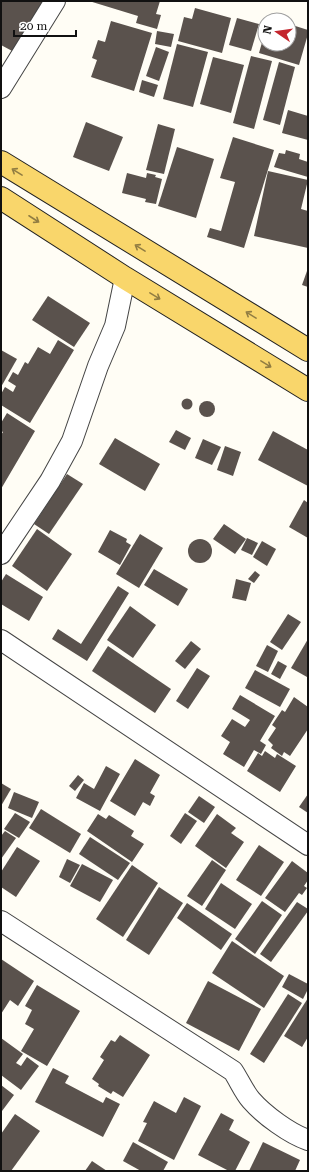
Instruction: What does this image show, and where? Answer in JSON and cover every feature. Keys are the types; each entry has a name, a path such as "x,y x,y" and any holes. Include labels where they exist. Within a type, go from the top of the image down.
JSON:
{"main road":[{"path":"1,162 308,350"},
{"path":"1,198 125,278 308,390"}],"street":[{"path":"1,88 55,1"},
{"path":"1,554 50,481 72,441 98,366 115,326 125,278"},
{"path":"1,640 308,845"},
{"path":"1,921 233,1071 251,1100 267,1116 298,1136 308,1140"}],"building":[{"path":"1,1 43,1 14,52 1,45"},
{"path":"89,1 160,1 156,14 161,15 157,29 136,23 138,16"},
{"path":"195,8 231,18 222,53 178,41 184,17 192,19"},
{"path":"237,18 257,23 257,31 251,51 229,45"},
{"path":"111,21 152,33 134,91 91,77 97,60 92,58 98,40 105,42"},
{"path":"297,27 308,30 299,65 259,53 297,52"},
{"path":"157,31 174,34 171,47 155,44"},
{"path":"177,44 208,52 193,107 163,99"},
{"path":"156,47 169,52 159,81 146,76"},
{"path":"251,56 272,61 254,129 233,123"},
{"path":"213,57 244,65 231,113 200,104"},
{"path":"279,62 295,67 280,125 263,120"},
{"path":"142,80 158,85 154,97 139,92"},
{"path":"288,110 308,116 308,140 282,133"},
{"path":"86,122 123,137 109,171 73,157"},
{"path":"158,124 175,129 164,174 146,170"},
{"path":"233,137 274,150 244,248 207,237 210,228 221,231 235,182 220,178"},
{"path":"177,147 214,159 196,218 158,206"},
{"path":"286,150 300,154 299,159 308,162 308,177 274,167 279,153 285,154"},
{"path":"268,171 308,180 301,209 308,211 308,248 254,236"},
{"path":"127,173 146,178 147,173 156,175 155,177 162,179 156,204 145,202 146,199 122,193"},
{"path":"307,271 308,272 308,287 302,285"},
{"path":"48,296 90,323 74,347 32,320"},
{"path":"58,340 74,350 30,423 1,405 1,394 5,387 13,392 16,386 8,381 13,372 18,375 25,362 28,364 38,347 50,354"},
{"path":"1,350 17,359 1,387"},
{"path":"187,398 191,400 193,404 191,408 187,410 183,408 181,404 183,400"},
{"path":"207,401 213,403 215,409 213,415 207,417 201,415 199,409 201,403"},
{"path":"7,413 35,431 1,489 1,435 3,432 1,431 1,423"},
{"path":"176,430 191,438 185,450 169,442"},
{"path":"273,431 308,450 308,486 258,460"},
{"path":"115,438 160,464 145,491 99,464"},
{"path":"203,439 221,447 212,465 195,458"},
{"path":"225,446 241,452 233,476 217,470"},
{"path":"67,474 83,484 49,534 34,524"},
{"path":"304,500 308,503 308,538 289,527"},
{"path":"224,524 246,539 235,554 213,539"},
{"path":"37,529 72,554 47,591 12,566"},
{"path":"110,530 127,539 126,542 131,545 120,565 98,552"},
{"path":"140,534 163,548 139,588 116,574"},
{"path":"247,538 258,543 252,555 241,550"},
{"path":"200,539 209,542 212,551 209,560 200,563 191,560 188,551 191,542"},
{"path":"262,541 276,549 267,566 253,557"},
{"path":"154,569 188,589 178,606 144,585"},
{"path":"255,571 260,575 254,583 248,579"},
{"path":"6,574 43,597 29,621 1,604 1,582"},
{"path":"236,579 251,583 246,601 232,598"},
{"path":"118,586 129,593 87,661 52,639 58,629 81,644"},
{"path":"130,606 156,625 133,658 107,640"},
{"path":"288,614 301,622 282,650 270,642"},
{"path":"308,639 308,675 307,677 291,668"},
{"path":"191,641 201,649 185,669 175,661"},
{"path":"267,645 278,651 268,672 256,666"},
{"path":"108,646 171,689 155,713 92,671"},
{"path":"278,661 287,666 280,679 271,674"},
{"path":"197,668 210,676 188,709 176,701"},
{"path":"255,670 290,689 280,707 245,688"},
{"path":"240,695 275,716 260,741 266,745 261,754 254,750 244,767 223,754 230,742 221,736 232,719 245,727 250,720 232,709"},
{"path":"294,697 308,707 308,729 290,756 284,752 282,756 271,748 273,745 268,740 276,728 272,725 282,710 285,712"},
{"path":"265,751 275,758 277,754 296,766 280,792 247,771 258,753 262,756"},
{"path":"135,759 160,775 150,793 155,796 150,806 143,802 135,816 110,801"},
{"path":"106,766 120,774 100,811 76,798 84,783 94,789"},
{"path":"78,775 84,780 75,791 69,786"},
{"path":"1,783 11,789 1,806"},
{"path":"14,792 39,802 32,818 8,808"},
{"path":"308,794 308,813 299,807"},
{"path":"199,796 215,807 204,823 188,812"},
{"path":"41,809 81,834 70,853 29,828"},
{"path":"15,813 30,822 19,838 4,829"},
{"path":"185,813 197,821 181,844 170,836"},
{"path":"98,814 106,819 109,815 134,831 131,836 144,844 132,862 87,831"},
{"path":"217,814 236,828 231,833 244,842 226,868 195,846"},
{"path":"5,831 16,838 1,859 1,836"},
{"path":"90,837 130,863 118,880 79,854"},
{"path":"259,845 284,862 261,896 236,880"},
{"path":"17,847 40,861 16,897 1,887 1,872"},
{"path":"67,859 80,865 70,883 59,877"},
{"path":"212,860 226,870 202,906 187,896"},
{"path":"292,861 308,873 308,880 304,886 307,888 302,895 299,893 285,912 265,898"},
{"path":"82,864 113,880 100,902 70,886"},
{"path":"132,865 158,883 123,937 96,919"},
{"path":"221,883 252,904 235,929 205,909"},
{"path":"159,887 183,903 149,955 126,940"},
{"path":"262,901 282,915 255,954 235,939"},
{"path":"297,902 308,909 308,911 271,962 260,954"},
{"path":"187,903 232,934 221,950 177,918"},
{"path":"232,941 284,976 264,1008 212,973"},
{"path":"1,959 34,981 18,1006 10,1000 1,1014"},
{"path":"289,974 308,984 308,989 303,999 282,987"},
{"path":"208,981 261,1009 239,1051 186,1023"},
{"path":"37,985 80,1011 47,1066 21,1051 34,1029 25,1024 32,1010 25,1006"},
{"path":"288,994 302,1003 264,1063 250,1054"},
{"path":"308,998 308,1037 302,1047 284,1036"},
{"path":"120,1035 150,1055 123,1097 113,1091 111,1094 98,1086 99,1084 92,1079 104,1060 100,1057 111,1040 115,1042"},
{"path":"1,1038 23,1054 16,1063 21,1066 27,1057 39,1066 21,1090 1,1075"},
{"path":"53,1068 69,1076 65,1083 103,1103 106,1097 120,1104 103,1137 35,1102"},
{"path":"1,1085 14,1095 2,1111 1,1110"},
{"path":"184,1097 201,1106 174,1160 138,1141 147,1123 143,1122 154,1101 176,1113"},
{"path":"221,1113 234,1120 229,1130 250,1142 235,1171 229,1171 198,1155"},
{"path":"15,1114 40,1131 11,1171 1,1171 1,1134"},
{"path":"133,1142 168,1162 163,1171 141,1171 123,1161"},
{"path":"263,1142 300,1160 295,1171 249,1171"},
{"path":"92,1161 107,1171 85,1171"}]}
